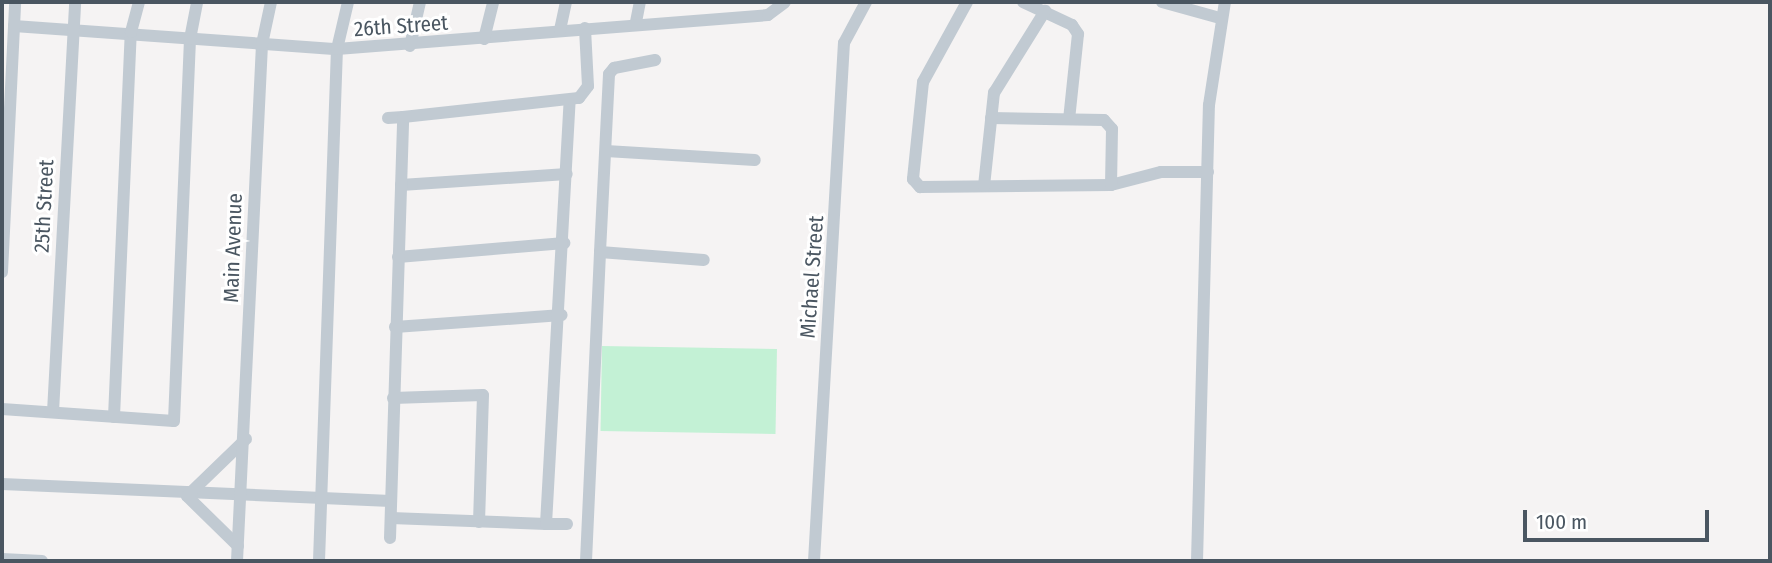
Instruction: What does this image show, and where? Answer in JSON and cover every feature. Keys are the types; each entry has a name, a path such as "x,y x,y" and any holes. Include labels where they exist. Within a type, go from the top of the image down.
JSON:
{"street":[{"path":"2,272 4,153 15,2"},
{"name":"25th Street","path":"53,412 71,30 75,2"},
{"path":"114,417 131,32 139,2"},
{"path":"2,409 174,421 190,39 197,2"},
{"name":"Main Avenue","path":"237,561 246,439 262,44 271,2"},
{"path":"319,561 337,49 348,2"},
{"path":"410,46 420,2"},
{"path":"484,39 493,2"},
{"path":"560,30 566,2"},
{"path":"636,22 640,2"},
{"name":"26th Street","path":"14,26 131,32 190,39 337,49 410,46 636,22 768,15 785,2"},
{"name":"Michael Street","path":"814,561 844,43 866,2"},
{"path":"967,2 923,82 913,179 920,187 1111,184 1161,172 1208,172"},
{"path":"1023,2 1045,10 1078,34 1069,118"},
{"path":"1162,2 1220,18"},
{"path":"1197,561 1209,105 1220,18 1225,2"},
{"path":"984,186 994,93 1045,10"},
{"path":"388,118 570,101 588,86 585,29"},
{"path":"586,561 610,71 655,60"},
{"path":"547,524 562,316 570,101"},
{"path":"390,538 403,117"},
{"path":"991,118 1069,118 1110,124 1111,184"},
{"path":"606,151 755,160"},
{"path":"401,185 567,174"},
{"path":"398,257 564,243"},
{"path":"600,252 704,260"},
{"path":"395,327 562,316"},
{"path":"393,398 483,395 479,522"},
{"path":"187,496 246,439"},
{"path":"2,484 187,496 391,501"},
{"path":"187,496 238,546"},
{"path":"391,518 567,524"},
{"path":"2,559 41,561"}],"green space":[{"path":"602,346 777,349 775,434 601,431"}]}
